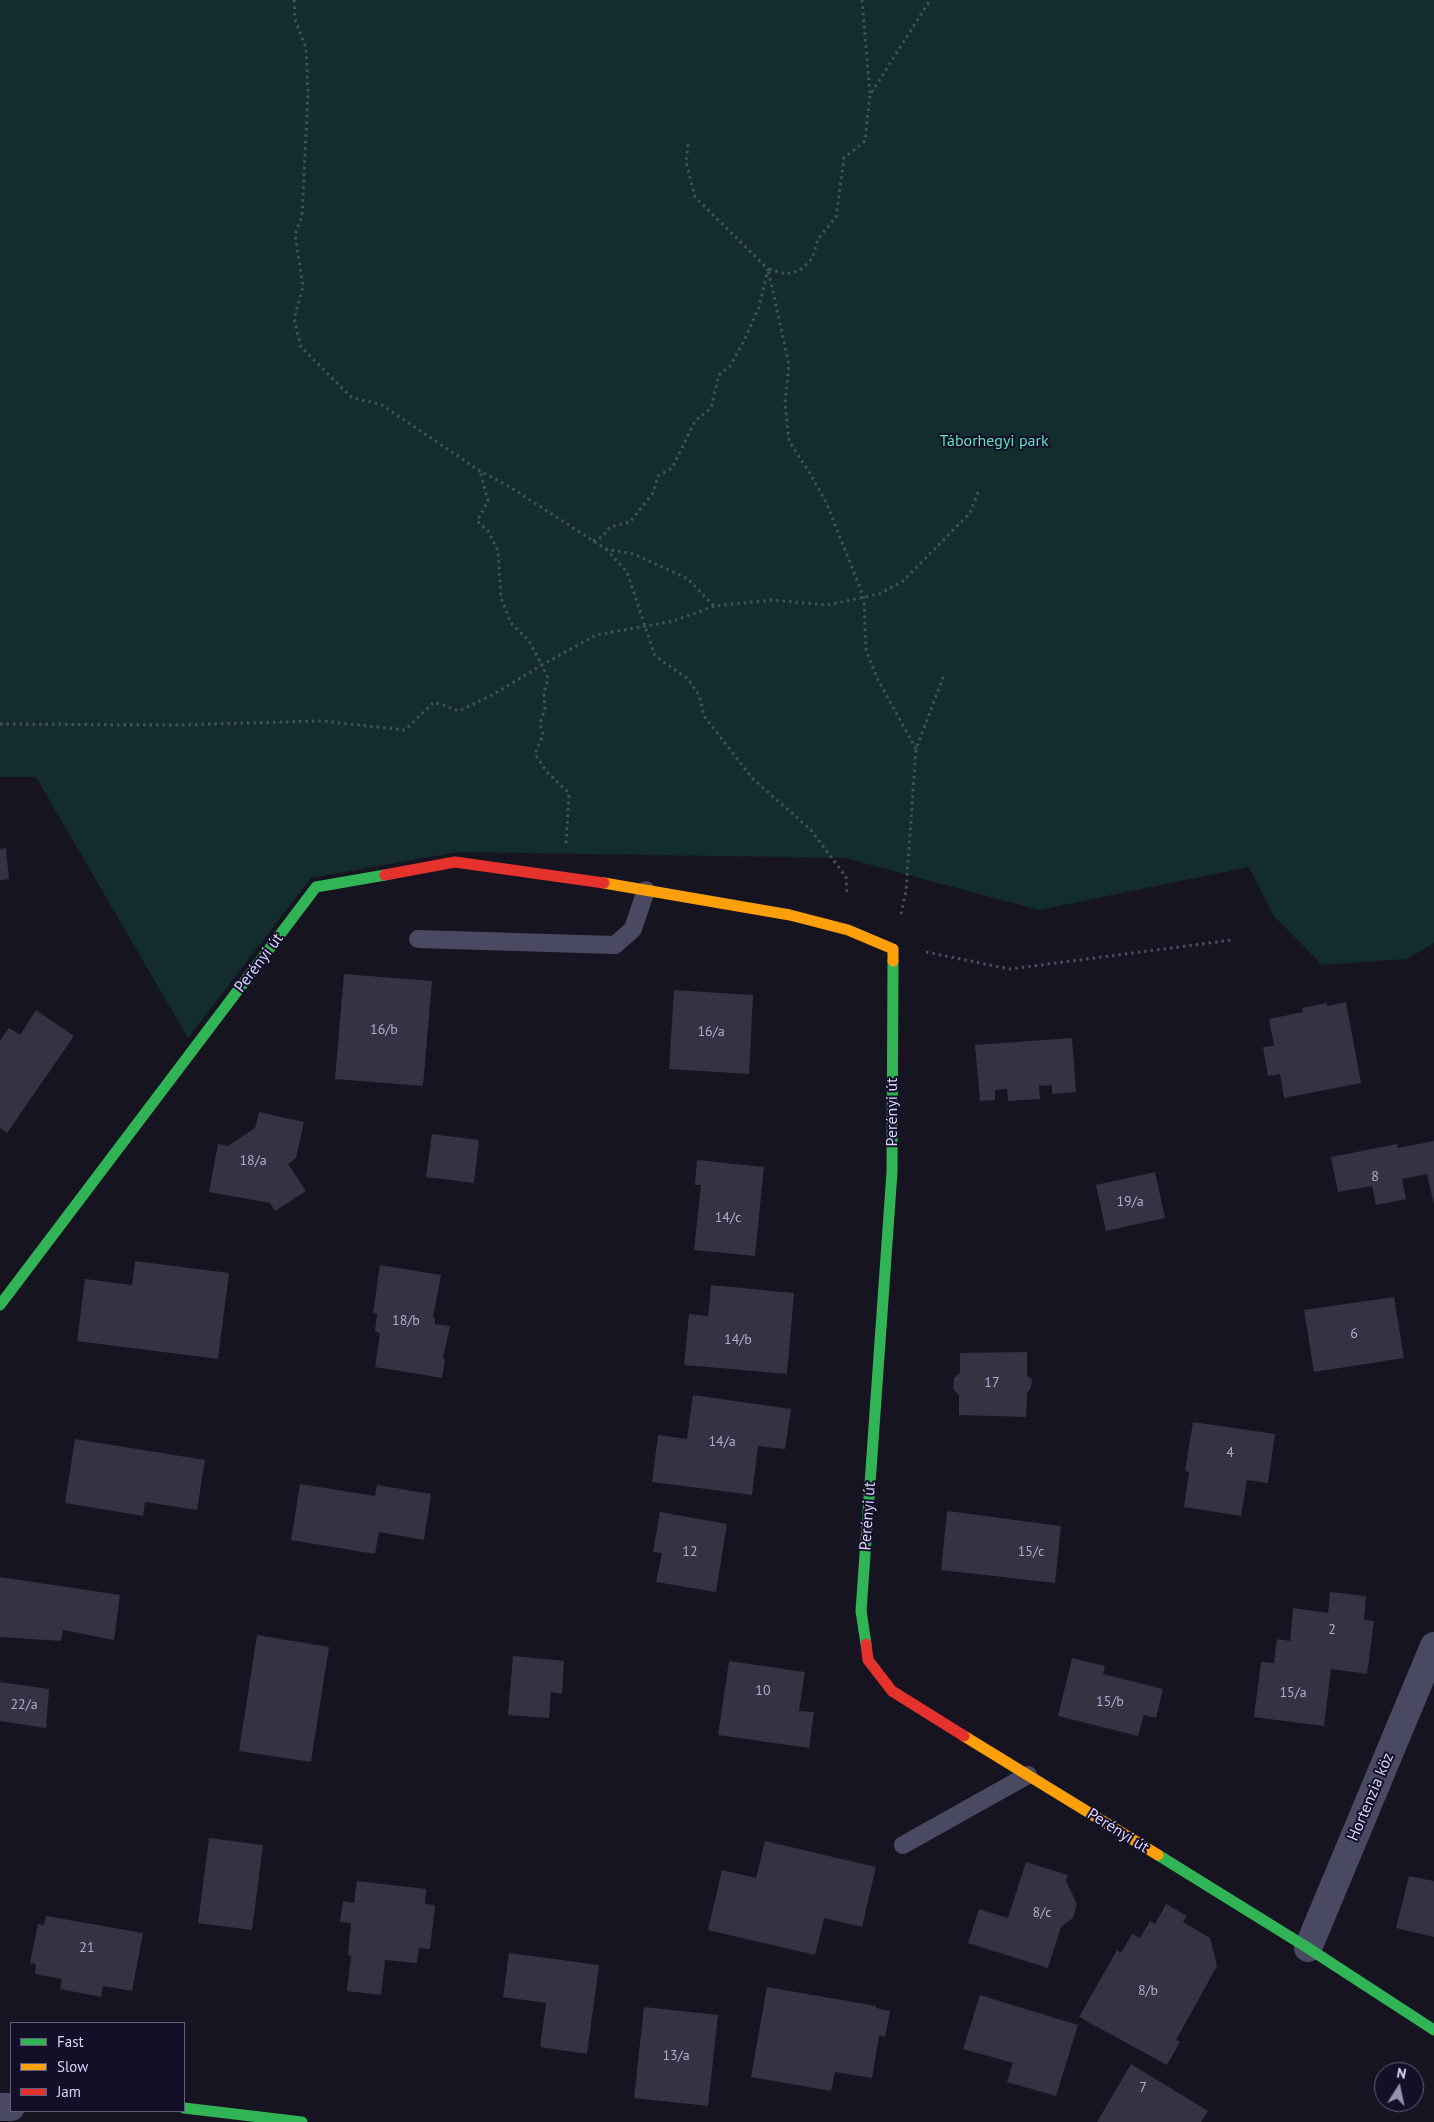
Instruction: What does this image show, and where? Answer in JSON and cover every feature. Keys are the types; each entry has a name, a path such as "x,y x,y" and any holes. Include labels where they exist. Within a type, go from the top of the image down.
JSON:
{"street":[{"name":"Perényi út","path":"0,1304 316,887 455,862 565,876 790,915 848,930 893,948 892,1172 861,1611 868,1660 892,1692 1308,1948 1434,2030"},
{"name":"Hortenzia köz","path":"1308,1948 1434,1646"},
{"path":"185,2108 302,2122"}],"lane":[{"path":"418,939 616,945 633,929 646,890"},
{"path":"903,1845 1028,1775"}],"path":[{"path":"294,0 295,19 306,48 308,94 302,216 295,234 303,287 294,319 301,347 351,397 382,405 480,471 510,487 606,549 627,572 655,656 688,679 699,695 704,716 753,779 811,830 846,877 848,930"},
{"path":"688,144 686,162 695,197 768,269 786,274 800,271 812,258 818,239 836,217 844,158 865,141 870,95 862,0"},
{"path":"870,95 930,0"},
{"path":"593,541 602,536 610,527 630,522 652,493 658,476 672,468 695,421 711,408 719,375 730,366 745,339 759,307 768,269"},
{"path":"768,269 789,365 785,402 789,441 811,474 826,502 864,598 866,650 877,678 916,749"},
{"path":"480,471 488,501 477,521 488,531 498,551 501,598 511,623 529,641 548,678 544,692 545,709 540,723 543,735 535,754 547,772 569,793 565,876"},
{"path":"0,724 174,725 322,721 406,730 434,702 459,711 492,695 596,635 674,621 714,606 772,600 826,605 879,594 903,581 970,513 978,492"},
{"path":"606,549 634,554 688,579 714,606"},
{"path":"944,675 916,749 906,891 893,948 927,952 1010,968 1232,940"}],"green space":[{"name":"Táborhegyi park","path":"0,0 1434,0 1434,943 1407,959 1322,965 1274,916 1249,867 1039,910 845,858 458,852 311,878 188,1038 36,777 0,777"}],"building":[{"path":"6,848 9,879 0,880 0,849"},
{"path":"344,974 432,981 423,1086 335,1079"},
{"path":"674,990 753,995 749,1074 669,1069"},
{"path":"1346,1002 1361,1083 1284,1098 1280,1074 1268,1076 1263,1047 1274,1046 1269,1019 1303,1012 1302,1008 1327,1003 1327,1006"},
{"path":"36,1010 74,1036 7,1133 0,1128 0,1041 9,1028 20,1035"},
{"path":"1072,1038 1076,1092 1052,1094 1052,1085 1039,1086 1040,1099 1008,1101 1007,1089 995,1090 995,1100 980,1101 975,1045"},
{"path":"259,1112 304,1122 296,1158 288,1164 306,1191 275,1211 270,1203 209,1192 218,1144 228,1146 255,1128"},
{"path":"432,1134 479,1140 474,1183 426,1177"},
{"path":"1434,1141 1434,1204 1427,1174 1402,1179 1406,1199 1376,1205 1372,1186 1338,1192 1331,1157 1397,1144 1398,1148"},
{"path":"697,1160 764,1167 755,1256 694,1250 701,1185 695,1185"},
{"path":"1155,1172 1165,1218 1106,1231 1096,1185"},
{"path":"135,1261 229,1273 218,1359 77,1341 85,1279 132,1285"},
{"path":"380,1265 441,1275 433,1318 435,1318 435,1324 450,1326 443,1358 445,1359 442,1378 375,1367 380,1334 375,1331 377,1314 373,1313"},
{"path":"711,1285 794,1293 787,1374 684,1365 689,1314 708,1316"},
{"path":"1394,1297 1404,1358 1314,1372 1304,1310"},
{"path":"1027,1352 1027,1376 1032,1379 1031,1388 1027,1393 1026,1417 959,1415 959,1395 953,1389 954,1378 960,1373 960,1353"},
{"path":"693,1395 791,1409 785,1449 758,1446 752,1495 652,1482 658,1435 687,1439"},
{"path":"1193,1422 1275,1434 1268,1483 1247,1480 1241,1516 1184,1507 1189,1472 1185,1471"},
{"path":"75,1439 205,1460 197,1510 145,1502 143,1516 65,1503"},
{"path":"300,1484 375,1496 377,1485 431,1494 424,1540 379,1532 375,1554 291,1540"},
{"path":"947,1511 1061,1526 1055,1583 941,1570"},
{"path":"660,1512 727,1524 716,1592 656,1582 662,1553 653,1552"},
{"path":"0,1577 120,1595 114,1640 63,1630 61,1641 0,1637"},
{"path":"1330,1592 1366,1596 1364,1620 1374,1621 1367,1674 1331,1669 1324,1726 1254,1717 1261,1662 1274,1663 1277,1639 1290,1641 1293,1608 1328,1613"},
{"path":"257,1635 329,1647 311,1762 239,1751"},
{"path":"513,1656 564,1661 562,1694 551,1692 549,1718 508,1715"},
{"path":"1072,1658 1105,1666 1103,1674 1163,1689 1156,1718 1144,1715 1138,1736 1058,1716"},
{"path":"729,1661 805,1672 799,1711 814,1712 809,1748 718,1735"},
{"path":"0,1682 49,1689 46,1728 0,1721"},
{"path":"209,1838 263,1845 252,1930 198,1923"},
{"path":"765,1841 876,1867 862,1927 824,1918 815,1955 708,1930 722,1870 756,1878"},
{"path":"1026,1862 1068,1875 1066,1881 1077,1904 1073,1918 1061,1927 1048,1968 968,1943 979,1909 1008,1918"},
{"path":"1409,1876 1434,1881 1434,1937 1396,1928"},
{"path":"357,1881 426,1889 425,1904 435,1905 430,1949 419,1948 417,1963 385,1960 381,1995 347,1991 351,1956 348,1955 351,1923 340,1922 343,1901 354,1903"},
{"path":"1166,1904 1187,1916 1183,1922 1210,1938 1217,1966 1176,2040 1180,2042 1167,2065 1079,2017 1117,1950 1121,1953 1132,1934 1140,1938 1150,1921 1155,1924"},
{"path":"46,1916 143,1933 132,1991 103,1986 101,1997 60,1989 62,1979 35,1974 36,1964 30,1963 38,1924 44,1925"},
{"path":"509,1953 599,1965 587,2054 540,2047 546,2003 503,1997"},
{"path":"767,1987 876,2006 876,2008 890,2011 885,2037 879,2036 872,2078 835,2072 831,2091 751,2077"},
{"path":"980,1995 1078,2025 1056,2096 1007,2082 1013,2063 963,2049"},
{"path":"644,2007 718,2015 708,2106 634,2098"},
{"path":"1131,2064 1208,2111 1201,2122 1097,2122"}],"traffic: fast":[{"path":"0,1305 316,887 385,875"},
{"path":"866,1644 861,1611 892,1172 893,961"},
{"path":"1158,1855 1308,1948 1434,2030"},
{"path":"185,2108 302,2122"}],"traffic: slow":[{"path":"604,883 790,915 848,930 893,949 893,961"},
{"path":"964,1736 1158,1855"}],"traffic: jam":[{"path":"385,875 455,862 604,883"},
{"path":"866,1644 868,1660 892,1691 964,1736"}]}
